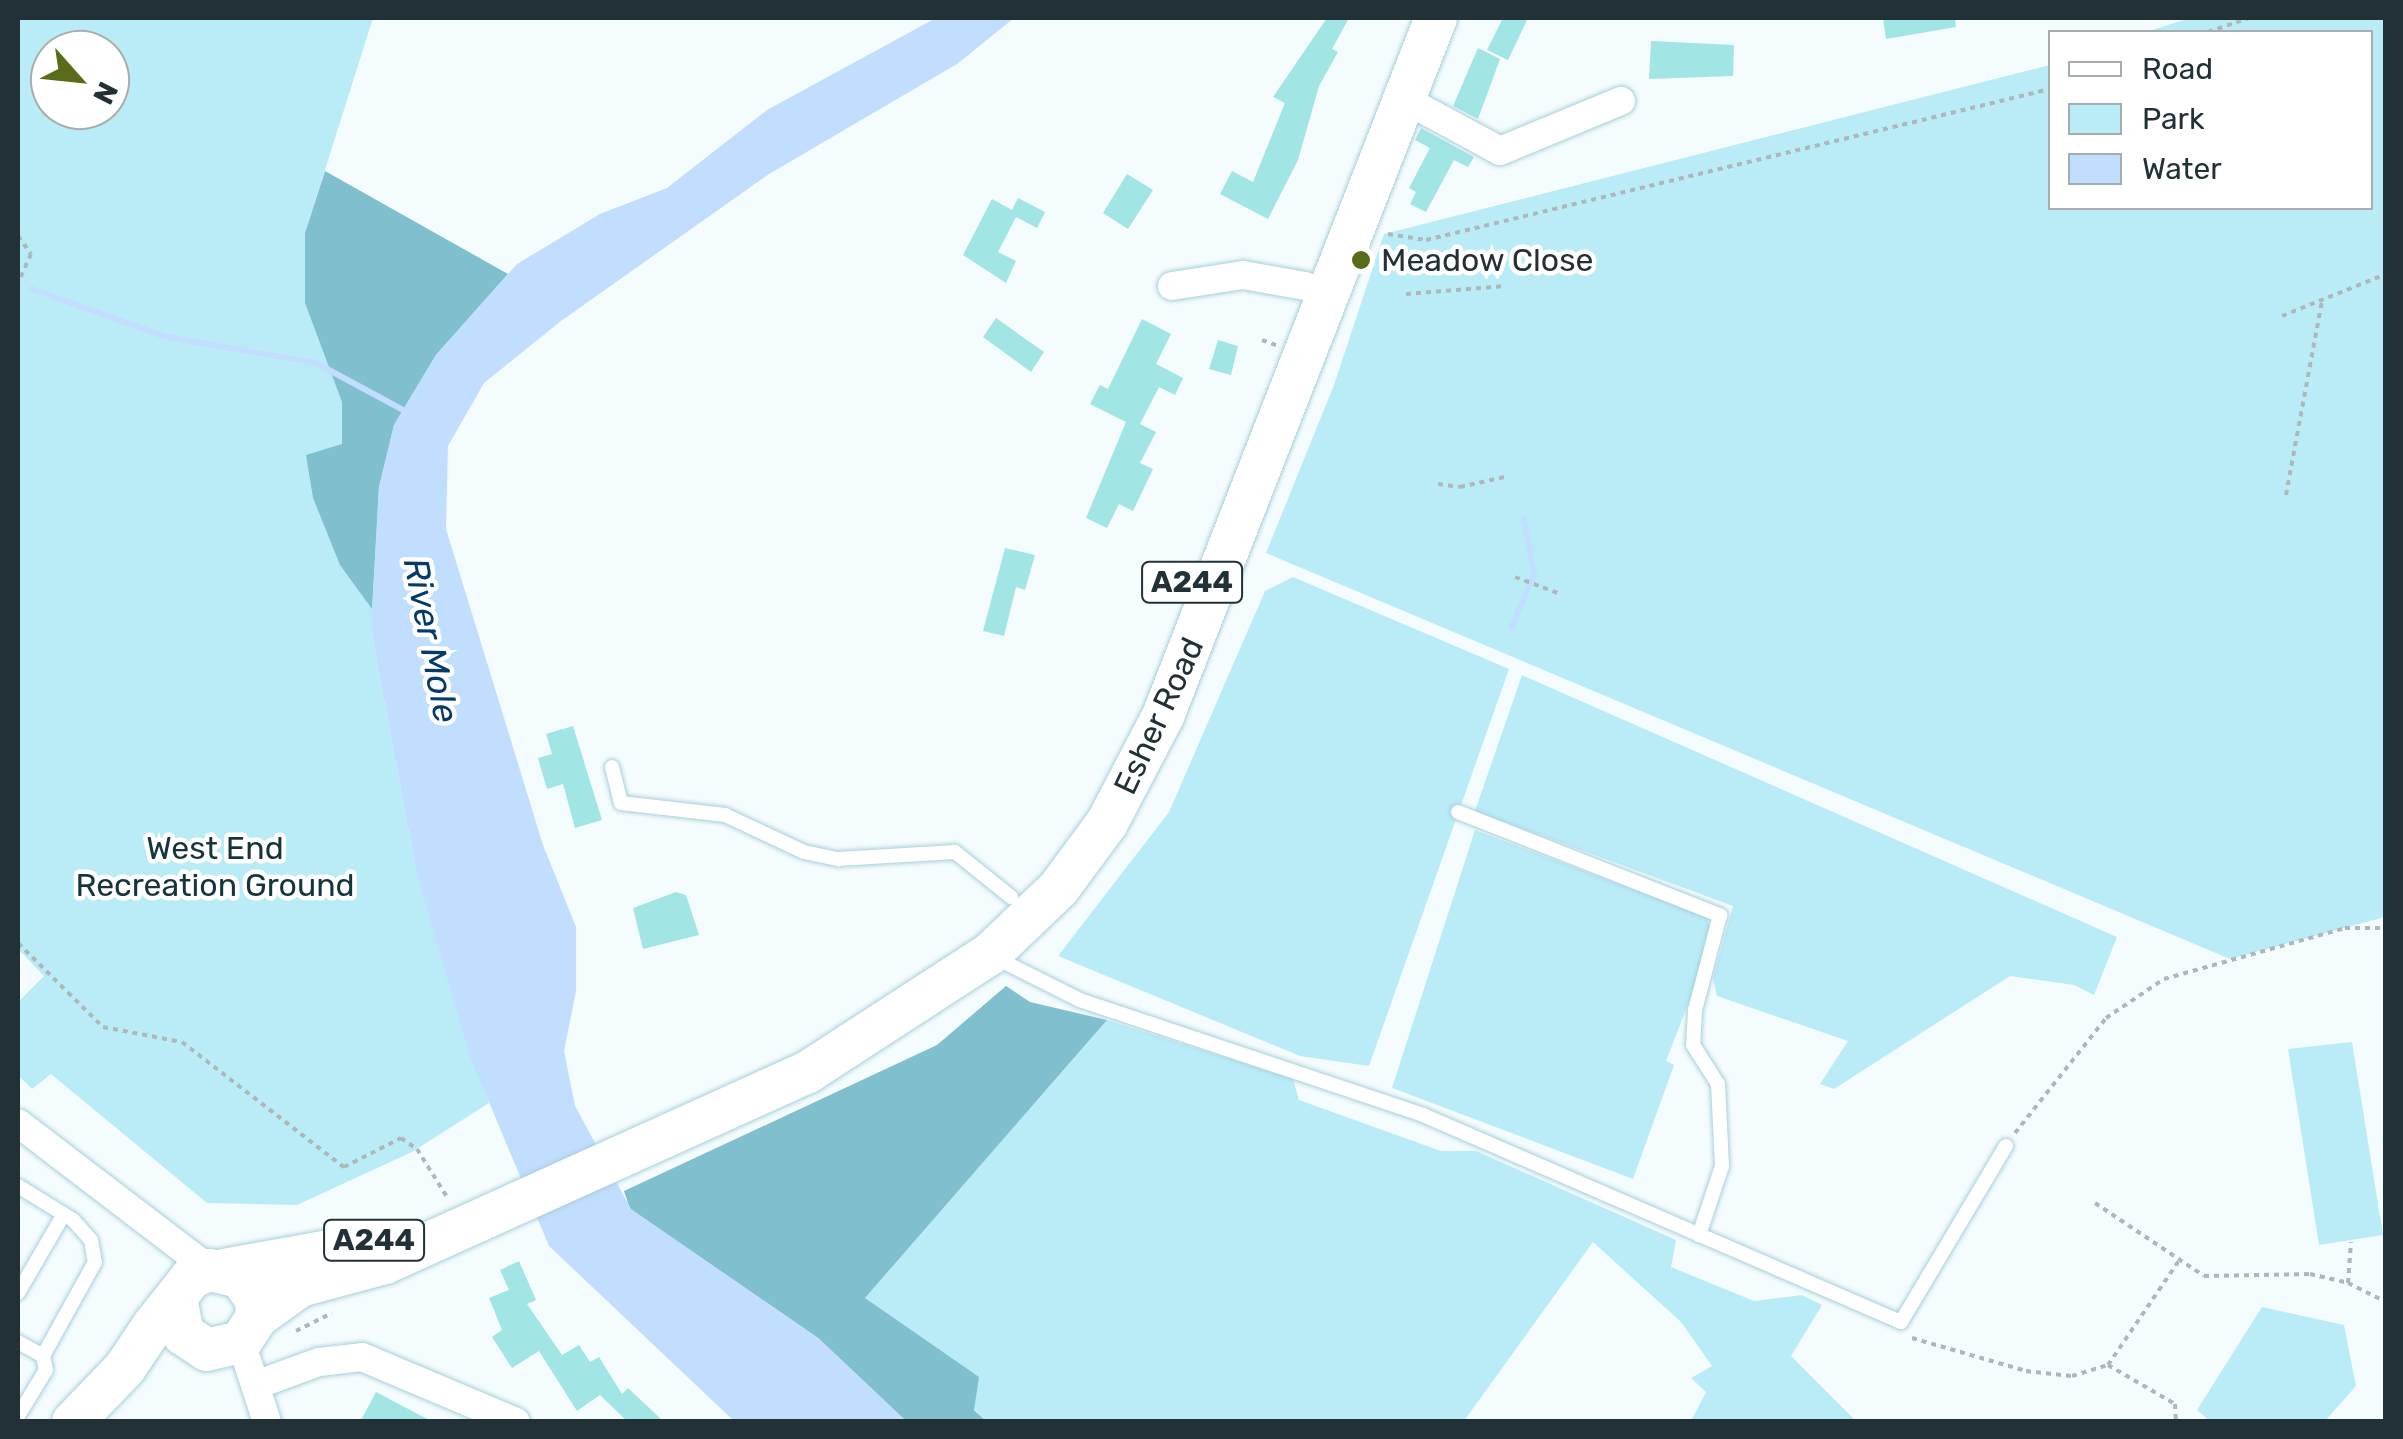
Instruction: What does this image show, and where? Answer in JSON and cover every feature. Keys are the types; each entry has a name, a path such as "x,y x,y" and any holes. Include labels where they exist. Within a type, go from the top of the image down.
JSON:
{"main road":[{"name":"Esher Road","path":"646,1135 886,997 1011,897 1072,826 1130,726 1408,18"},
{"name":"Esher Road","path":"646,1135 808,1072 990,954 1075,868 1149,746 1436,18"},
{"name":"A244","path":"249,1330 300,1286 367,1270 520,1189 646,1135"},
{"name":"A244","path":"198,1282 357,1246 453,1206 520,1189"},
{"path":"125,1368 162,1350 196,1345 222,1350 249,1330 250,1286 198,1282"},
{"path":"196,1345 183,1334 198,1282"},
{"path":"73,1422 198,1282"}],"street":[{"path":"1404,99 1500,151 1621,100"},
{"path":"1172,286 1243,275 1305,286"},
{"path":"20,1133 155,1230 198,1282"},
{"path":"249,1330 256,1385 267,1422"},
{"path":"256,1385 319,1362 362,1358 516,1422"}],"lane":[{"path":"612,767 621,803 725,815 804,852 838,859 954,852 1011,897"},
{"path":"1458,812 1720,915 1695,1010 1693,1045 1718,1084 1722,1166 1699,1235"},
{"path":"990,954 1080,1000 1424,1116 1901,1322 2006,1146"},
{"path":"18,1186 64,1214 91,1240 95,1262 43,1356 46,1370 18,1416"},
{"path":"18,1293 64,1214"},
{"path":"18,1342 43,1356"}],"path":[{"path":"2214,30 2249,18"},
{"path":"1374,229 1426,240 2048,90"},
{"path":"18,236 31,254 18,283"},
{"path":"2282,316 2386,274"},
{"path":"1406,294 1506,286"},
{"path":"2286,495 2322,300"},
{"path":"1438,484 1460,487 1509,476"},
{"path":"1515,577 1558,593"},
{"path":"2006,1146 2106,1018 2164,978 2346,928 2386,928"},
{"path":"18,943 104,1027 182,1042 219,1076 344,1167 401,1138 416,1149 453,1206"},
{"path":"2095,1203 2204,1276 2310,1274 2348,1282 2386,1302"},
{"path":"2348,1282 2351,1242"},
{"path":"1901,1322 1899,1333 2026,1371 2072,1376 2108,1366 2178,1262"},
{"path":"2108,1366 2175,1404 2176,1422"}],"green space":[{"name":"West End Recreation Ground","path":"18,18 373,18 305,233 394,425 371,630 416,871 489,1103 412,1152 297,1205 207,1203 51,1074 32,1089 18,1075 18,1002 44,976 18,949"},
{"path":"2190,18 2385,18 2385,917 2230,959 1266,553 1334,385 1384,234 2048,66 2048,210 2373,210 2373,30 2152,30"},
{"path":"1293,577 1509,669 1369,1066 1300,1056 1058,956 1169,812 1265,591"},
{"path":"1522,675 2117,937 2094,995 2074,985 2010,976 1834,1089 1820,1084 1848,1041 1717,996 1713,978 1733,906 1475,811"},
{"path":"1475,830 1706,917 1714,937 1666,1061 1674,1065 1633,1179 1392,1088"},
{"path":"1107,1020 1293,1079 1299,1100 1441,1151 1476,1151 1676,1240 1671,1267 1754,1301 1802,1295 1822,1305 1791,1356 1856,1421 1691,1421 1706,1392 1691,1378 1712,1366 1681,1322 1593,1242 1464,1421 986,1421 865,1298"},
{"path":"2352,1042 2383,1235 2319,1245 2288,1049"},
{"path":"2262,1307 2344,1325 2356,1386 2325,1421 2210,1421 2197,1410"}],"shaded area":[{"path":"325,171 508,274 436,355 394,425 379,487 372,609 340,565 313,498 306,455 342,444 342,402 305,303 305,233"},
{"path":"1006,986 1030,1002 1107,1020 865,1298 979,1377 974,1410 986,1421 906,1421 818,1338 630,1209 624,1191 937,1045"}],"water":[{"name":"River Mole","path":"936,18 1014,18 957,64 769,174 561,321 484,383 448,446 446,529 543,845 576,927 576,991 564,1051 575,1106 631,1209 818,1338 906,1421 734,1421 549,1246 469,1054 416,871 371,630 379,487 394,425 436,355 517,264 600,214 667,188 767,110"}],"building":[{"path":"1327,18 1349,18 1332,49 1338,52 1319,86 1298,160 1268,219 1220,194 1232,171 1253,182 1285,103 1273,97"},
{"path":"1503,18 1528,18 1508,60 1487,50"},
{"path":"1883,18 1955,18 1956,27 1886,39"},
{"path":"1651,41 1734,45 1733,76 1649,79"},
{"path":"1478,48 1500,59 1478,119 1453,106"},
{"path":"1421,128 1474,157 1468,167 1454,160 1426,212 1410,204 1416,192 1409,188 1430,148 1415,140"},
{"path":"1127,174 1153,190 1128,229 1103,213"},
{"path":"1018,198 1045,212 1037,228 1016,217 998,252 1016,261 1006,283 963,255 992,199 1012,210"},
{"path":"996,318 1044,352 1031,372 983,337"},
{"path":"1142,319 1171,334 1156,364 1183,378 1175,395 1159,387 1140,424 1156,432 1140,463 1153,469 1133,511 1119,504 1107,528 1086,518 1126,422 1090,404 1100,385 1108,389"},
{"path":"1218,340 1238,346 1231,375 1209,369"},
{"path":"1005,548 1035,555 1025,590 1016,587 1004,636 983,631"},
{"path":"573,726 602,820 575,828 563,784 547,789 538,758 552,754 546,734"},
{"path":"676,892 686,895 699,935 643,949 633,908"},
{"path":"519,1261 536,1300 527,1304 562,1355 579,1345 590,1362 599,1357 622,1394 628,1388 664,1422 628,1422 600,1395 577,1411 539,1351 512,1368 492,1337 502,1330 489,1298 509,1290 500,1270"},
{"path":"376,1392 433,1422 360,1422"}],"waterway":[{"path":"32,289 166,337 316,363 407,412"},
{"path":"1512,627 1534,574 1524,519"}],"place":[{"name":"Meadow Close","path":"1361,260"}]}
